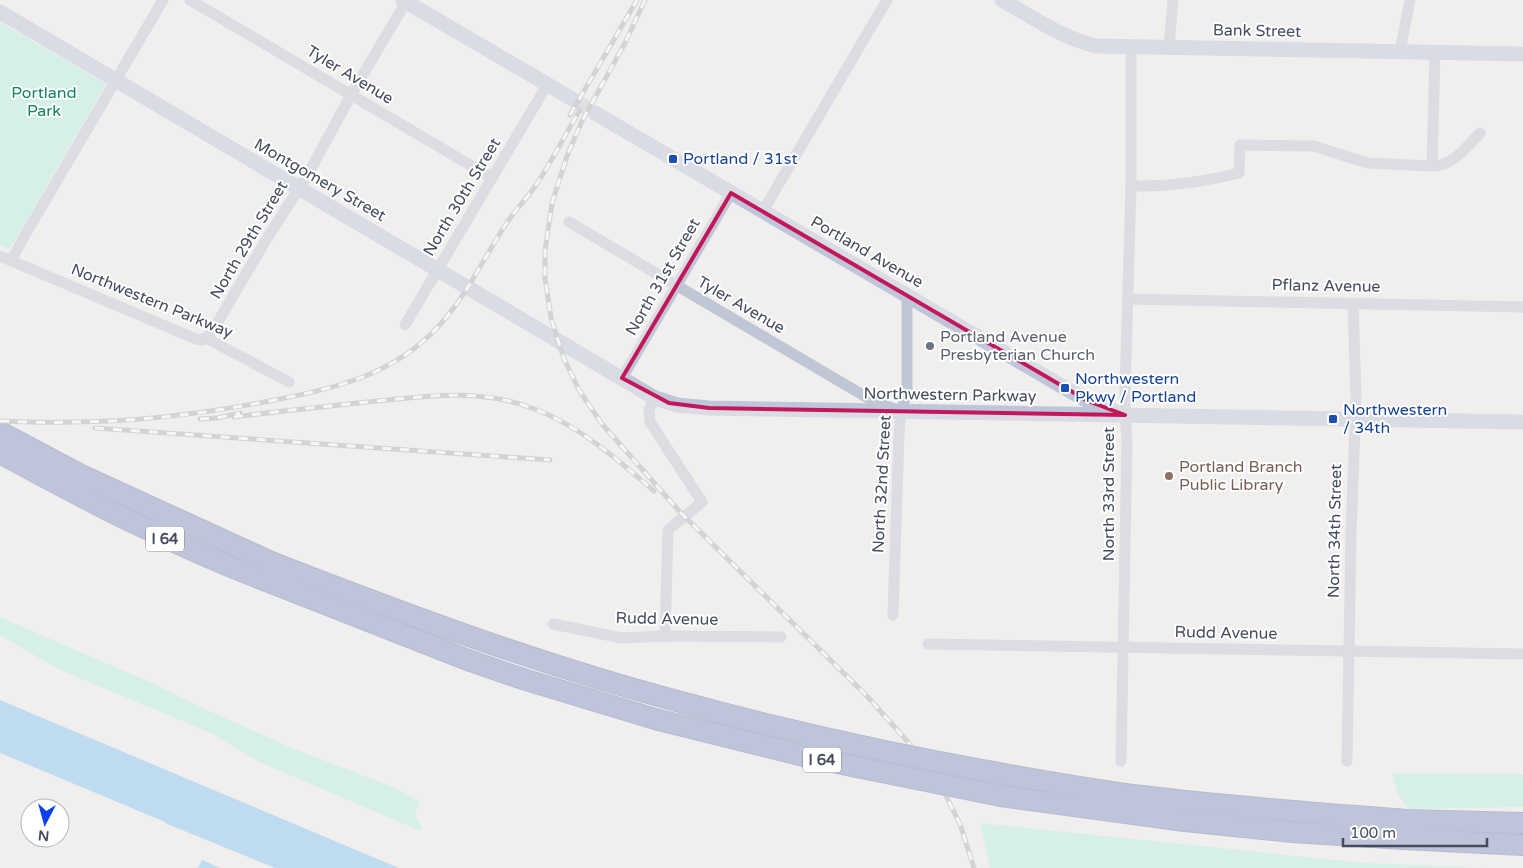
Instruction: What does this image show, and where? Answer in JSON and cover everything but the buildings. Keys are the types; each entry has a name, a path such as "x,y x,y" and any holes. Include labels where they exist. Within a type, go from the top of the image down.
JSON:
{"highway":[{"name":"I 64","path":"0,432 81,475 271,562 434,624 536,659 676,701 835,741 974,769 1142,796 1305,812 1405,829 1523,845"},
{"name":"I 64","path":"0,453 70,492 170,541 465,659 522,679 655,719 812,758 1001,796 1185,821 1293,832 1523,823"}],"street":[{"path":"11,261 163,0"},
{"name":"Tyler Avenue","path":"190,0 492,178"},
{"path":"763,211 887,0"},
{"name":"Bank Street","path":"1002,0 1062,34 1096,46 1523,54"},
{"path":"1169,47 1173,0"},
{"path":"1400,51 1410,0"},
{"path":"404,1 574,100"},
{"name":"North 29th Street","path":"206,338 214,330 266,240 300,188 404,1"},
{"name":"Montgomery Street","path":"0,12 622,378"},
{"name":"North 33rd Street","path":"1121,761 1127,440 1125,415 1131,186 1131,47"},
{"path":"1432,166 1435,52"},
{"name":"North 30th Street","path":"405,325 547,85"},
{"name":"Portland Avenue","path":"595,113 1088,401 1125,415"},
{"path":"1131,186 1158,187 1214,179 1239,173 1240,145 1314,146 1367,163 1432,166 1446,164 1455,159 1480,133"},
{"name":"North 31st Street","path":"622,378 732,192"},
{"name":"Tyler Avenue","path":"568,222 873,400 901,411"},
{"name":"Northwestern Parkway","path":"0,256 196,339 206,338 289,382"},
{"name":"North 32nd Street","path":"893,614 901,411 907,393 907,296"},
{"name":"Pflanz Avenue","path":"1128,299 1523,306"},
{"name":"North 34th Street","path":"1347,761 1351,526 1355,420 1353,303"},
{"name":"Northwestern Parkway","path":"622,378 655,398 677,405 709,408 1523,422"},
{"path":"655,398 649,410 650,422 702,502 668,530 665,636"},
{"name":"Rudd Avenue","path":"553,624 622,638 665,636 781,637"},
{"name":"Rudd Avenue","path":"928,644 1523,654"}],"highlighted area":[{"path":"731,193 1088,401 1125,415 709,408 669,403 622,378"}],"green space":[{"name":"Portland Park","path":"0,22 106,84 9,250 0,245"},
{"path":"0,617 154,684 292,748 398,789 420,802 415,815 422,827 420,831 259,762 211,733 58,669 0,635"},
{"path":"1392,773 1523,774 1523,807 1409,809 1398,795"},
{"path":"980,823 1365,863 1483,868 990,868"}],"water":[{"path":"0,700 399,868 157,868 166,846 165,822 0,753"}],"pier":[{"path":"0,753 275,868 220,868 202,860 198,868 155,868 163,847 155,842 162,824 0,756"}],"tunnel":[{"path":"574,100 595,113"}],"railway":[{"path":"570,115 637,0"},
{"path":"645,0 625,43 582,121 567,156 552,203 545,251 545,278 551,318 564,359 579,390 602,424 680,512 866,695 907,741 945,794 960,824 974,868"},
{"path":"0,421 97,422 199,413 318,391 359,378 397,360 415,348 444,321 473,279 508,221 542,176 580,110"},
{"path":"234,417 415,397 452,395 489,397 526,406 561,421 610,454 654,491"},
{"path":"200,419 217,418 240,413"},
{"path":"95,428 550,460"}],"place":[{"name":"Portland / 31st","path":"673,159"},
{"name":"Portland Avenue Presbyterian Church","path":"930,346"},
{"name":"Northwestern Pkwy / Portland","path":"1065,388"},
{"name":"Northwestern / 34th","path":"1333,419"},
{"name":"Portland Branch Public Library","path":"1169,476"}]}
